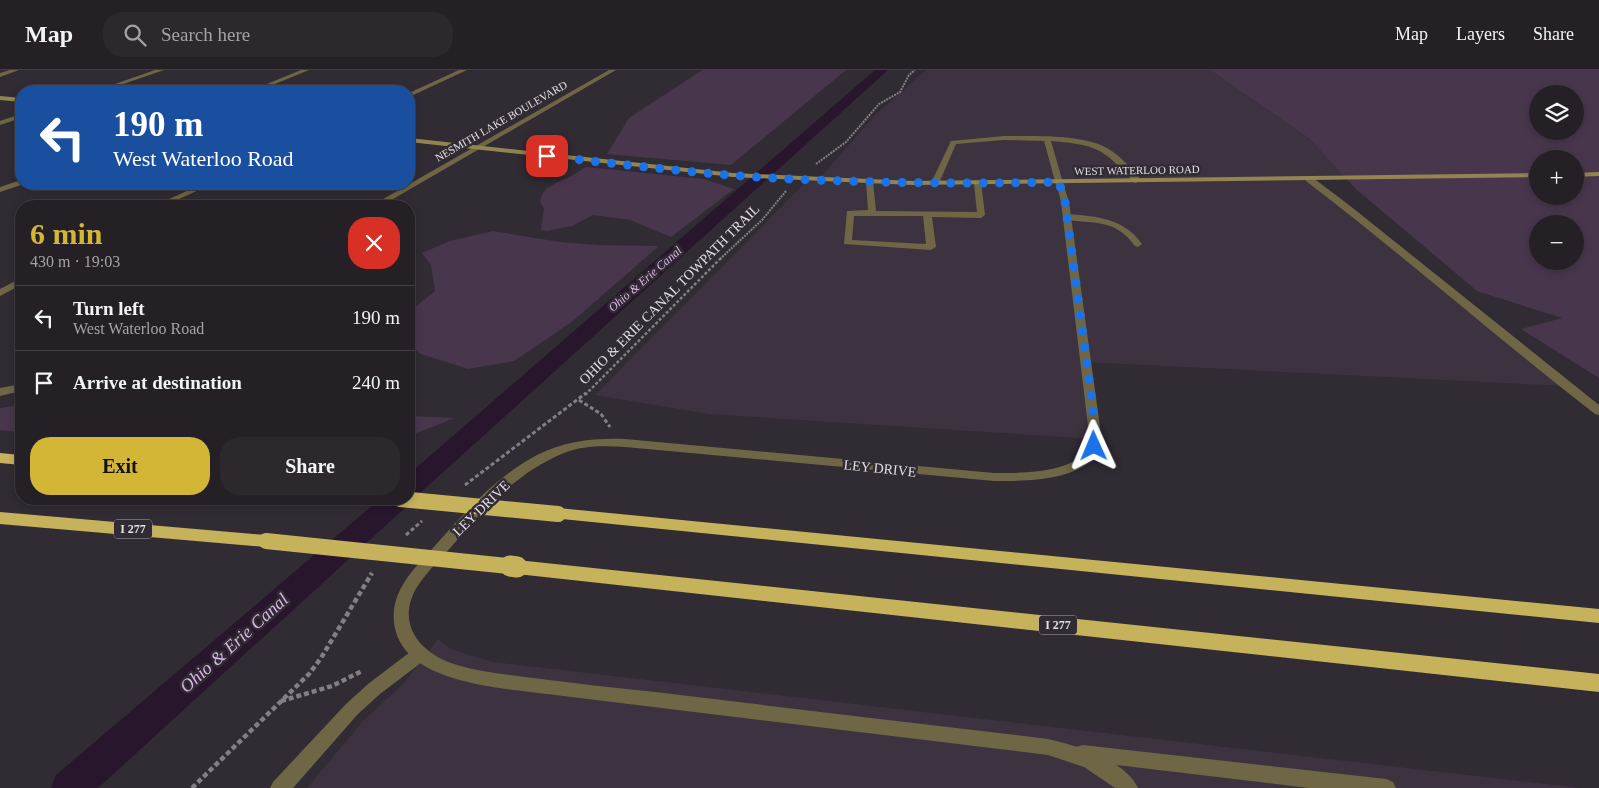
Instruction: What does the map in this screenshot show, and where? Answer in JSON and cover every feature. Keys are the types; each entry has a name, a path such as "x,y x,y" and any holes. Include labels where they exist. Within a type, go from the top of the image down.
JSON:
{"highway":[{"path":"0,458 15,459"},
{"path":"415,500 1599,616"},
{"name":"I 277","path":"0,518 266,541 518,567 1599,683"}],"main road":[{"path":"0,98 15,99"},
{"name":"WEST WATERLOO ROAD","path":"415,141 733,175 869,182 978,184 1529,175"},
{"path":"1584,175 1599,174"}],"street":[{"path":"0,75 16,70"},
{"path":"116,85 161,70"},
{"path":"267,85 306,70"},
{"path":"415,92 464,70"},
{"name":"NESMITH LAKE BOULEVARD","path":"415,183 613,70"},
{"path":"0,123 15,118"},
{"path":"935,183 953,142 969,139 1047,140 1099,146 1138,181"},
{"name":"LEY DRIVE","path":"1047,140 1065,202 1095,434 1094,446 1086,457 1072,466 1046,474 1030,477 994,477 608,443 580,445 561,449 541,459 508,481 461,525 416,578 403,603 401,621 406,638 420,654 447,668 489,678 1048,746 1073,752 1099,764 1119,778 1128,788"},
{"path":"1309,179 1599,411"},
{"path":"869,182 872,213"},
{"path":"0,190 15,184"},
{"path":"927,214 931,247 847,242 850,213 981,214 978,184"},
{"path":"172,200 194,190"},
{"name":"NESMITH LAKE BOULEVARD","path":"386,200 403,190"},
{"path":"1066,217 1107,220 1133,234 1138,244"},
{"path":"0,293 15,284"},
{"path":"0,392 15,389"},
{"path":"280,788 352,709 374,689 420,654"},
{"path":"1073,752 1386,788"}],"path":[{"path":"813,166 846,142 879,104 900,92 909,75 916,70"},
{"name":"OHIO & ERIE CANAL TOWPATH TRAIL","path":"565,410 579,400 620,361 704,274 762,220 787,191"},
{"path":"579,400 606,419 610,426 608,443"},
{"path":"192,788 309,674 321,658"},
{"path":"281,701 332,686 364,670"}],"shaded area":[{"path":"702,70 846,70 731,165 607,154 629,118"},
{"path":"926,70 1210,70 1310,139 1348,178 1310,179 1566,386 1086,362 1094,439 709,414 595,395 809,179 818,180 874,116"},
{"path":"1210,70 1599,70 1599,378 1521,329 1562,318 1477,291 1357,190 1310,139"},
{"path":"586,167 704,179 734,189 671,237 630,220 593,215 572,226 547,231 541,230 544,208 540,202 543,193 552,185"},
{"path":"493,231 560,242 659,246 573,321 514,361 468,369 421,354 415,350 415,307 435,291 431,265 422,253 450,241"},
{"path":"15,406 15,431 0,430 0,408"},
{"path":"415,416 455,418 415,434"},
{"path":"438,639 451,649 492,662 1579,788 307,788 363,721 403,684"}],"waterway":[{"name":"Ohio & Erie Canal","path":"415,483 882,70"},
{"name":"Ohio & Erie Canal","path":"70,788 390,505"}],"route":[{"path":"547,156 788,179 978,184 1059,182 1065,202 1092,402 1095,434 1094,446"}]}
